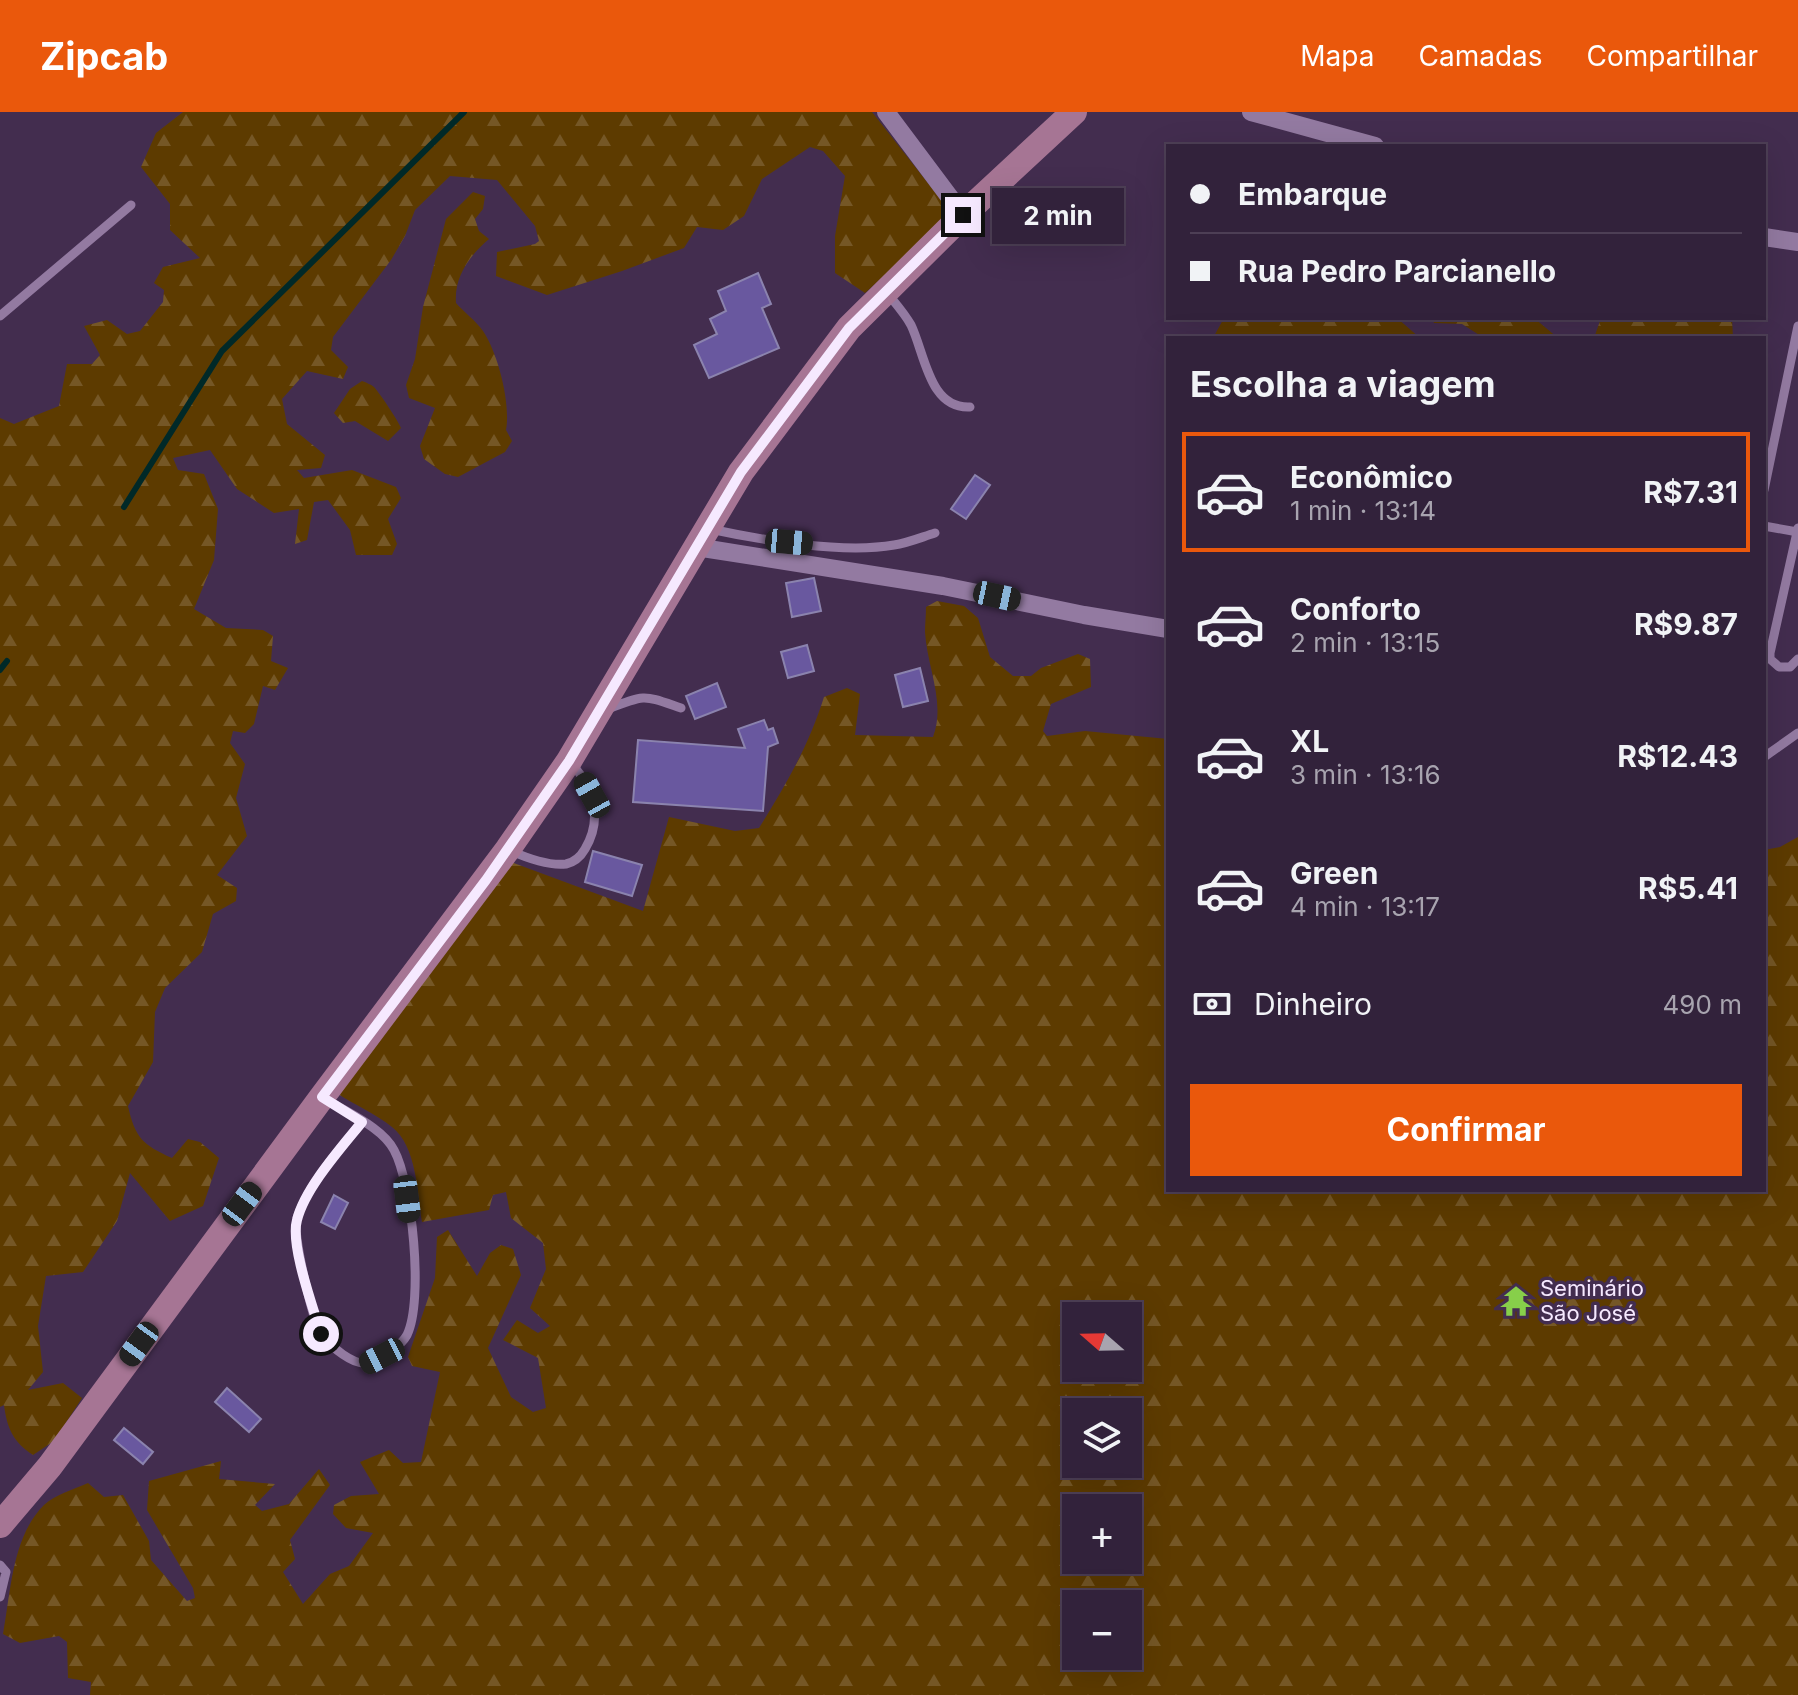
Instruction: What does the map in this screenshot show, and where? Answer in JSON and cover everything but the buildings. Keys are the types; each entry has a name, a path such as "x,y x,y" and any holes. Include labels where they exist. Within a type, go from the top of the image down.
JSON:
{"street":[{"path":"886,112 963,215"},
{"path":"0,1525 50,1466 508,849 569,761 741,472 849,328 963,215 1074,112"},
{"path":"1251,112 1368,144"},
{"path":"1766,237 1798,242"},
{"path":"701,538 1166,629"}],"lane":[{"path":"0,316 131,205"},
{"path":"886,291 909,320 929,374 947,402 958,408 970,407"},
{"path":"1766,480 1798,326"},
{"path":"1766,526 1798,531 1770,653 1770,659 1779,667 1790,667 1798,659"},
{"path":"701,538 759,539 871,548 897,545 935,533"},
{"path":"598,713 640,696 681,708"},
{"path":"1766,756 1798,733"},
{"path":"508,849 549,863 567,864 581,857 594,835 596,817 592,795 569,761"},
{"path":"322,1097 362,1122 393,1147 404,1173 417,1273 412,1322 406,1338 367,1363 353,1361 321,1334 299,1256 296,1222 306,1196 362,1122"},
{"path":"0,1565 6,1572 0,1597"}],"green space":[{"path":"183,112 872,112 942,201 946,220 865,293 835,273 835,236 845,176 823,151 810,147 762,179 744,216 723,230 697,227 684,248 547,295 496,276 497,252 535,244 539,241 535,226 497,180 450,176 415,210 391,260 333,337 331,350 348,367 343,379 307,371 282,399 287,424 325,455 321,468 297,470 304,478 352,470 396,487 401,498 388,519 397,544 392,555 356,555 350,530 328,500 314,502 307,540 295,544 299,509 274,513 237,489 210,450 173,458 178,470 204,474 218,509 214,560 194,609 226,628 263,630 273,636 271,661 288,668 275,690 263,686 254,724 245,733 233,731 230,743 245,764 236,798 247,836 217,875 237,888 236,901 213,914 202,952 165,988 155,1012 153,1062 128,1106 137,1133 154,1149 172,1158 188,1139 200,1142 219,1158 203,1206 170,1221 130,1173 117,1221 83,1272 46,1276 38,1326 43,1372 28,1390 63,1383 82,1398 54,1441 33,1455 16,1440 9,1428 4,1405 0,1407 0,418 14,424 59,406 67,364 92,364 100,355 84,326 107,320 127,334 140,331 163,302 164,290 154,283 163,267 200,258 170,230 170,204 141,167 156,133"},
{"path":"473,192 485,196 483,209 475,219 479,231 489,239 464,268 456,303 483,331 494,352 505,393 506,430 512,441 505,452 458,477 445,474 424,459 420,446 435,408 409,398 406,385 415,359 423,307 446,219"},
{"path":"1223,320 1399,320 1418,336 1214,336"},
{"path":"1433,320 1536,320 1556,336 1481,336 1462,324 1434,323"},
{"path":"1600,320 1732,320 1733,336 1595,336"},
{"path":"362,381 377,390 401,428 388,441 355,421 343,423 334,413 350,389"},
{"path":"937,601 964,606 978,618 990,657 1013,676 1031,676 1041,668 1078,654 1090,659 1091,687 1051,704 1043,731 1047,736 1085,731 1166,739 1166,1192 1766,1192 1766,850 1780,847 1798,837 1798,1695 90,1695 91,1682 68,1678 67,1642 59,1636 20,1643 3,1634 14,1565 33,1518 53,1498 88,1483 104,1497 123,1495 149,1541 151,1560 187,1601 195,1598 193,1588 147,1510 149,1481 221,1461 219,1479 275,1484 255,1505 262,1511 289,1504 319,1469 330,1485 290,1540 295,1559 283,1572 303,1604 330,1574 349,1566 373,1533 346,1528 333,1514 334,1505 351,1496 379,1494 360,1462 389,1450 403,1463 421,1462 440,1372 412,1366 408,1357 435,1278 437,1237 448,1230 477,1276 490,1253 501,1245 513,1249 521,1275 488,1348 511,1397 533,1412 546,1408 538,1358 503,1340 517,1320 538,1333 550,1326 530,1308 546,1269 543,1243 511,1218 506,1192 493,1195 489,1210 422,1222 407,1146 386,1122 338,1094 511,862 643,911 669,817 735,831 759,828 796,764 824,697 847,688 860,694 855,735 933,737 938,711 926,645 926,607"}],"waterway":[{"path":"124,507 222,351 464,112"},
{"path":"0,670 7,661"}],"place":[{"name":"Seminário São José","path":"1516,1301"}],"route":[{"path":"321,1334 299,1256 296,1222 306,1196 362,1122 322,1097 486,880 569,761 741,472 849,328 963,215"}]}
